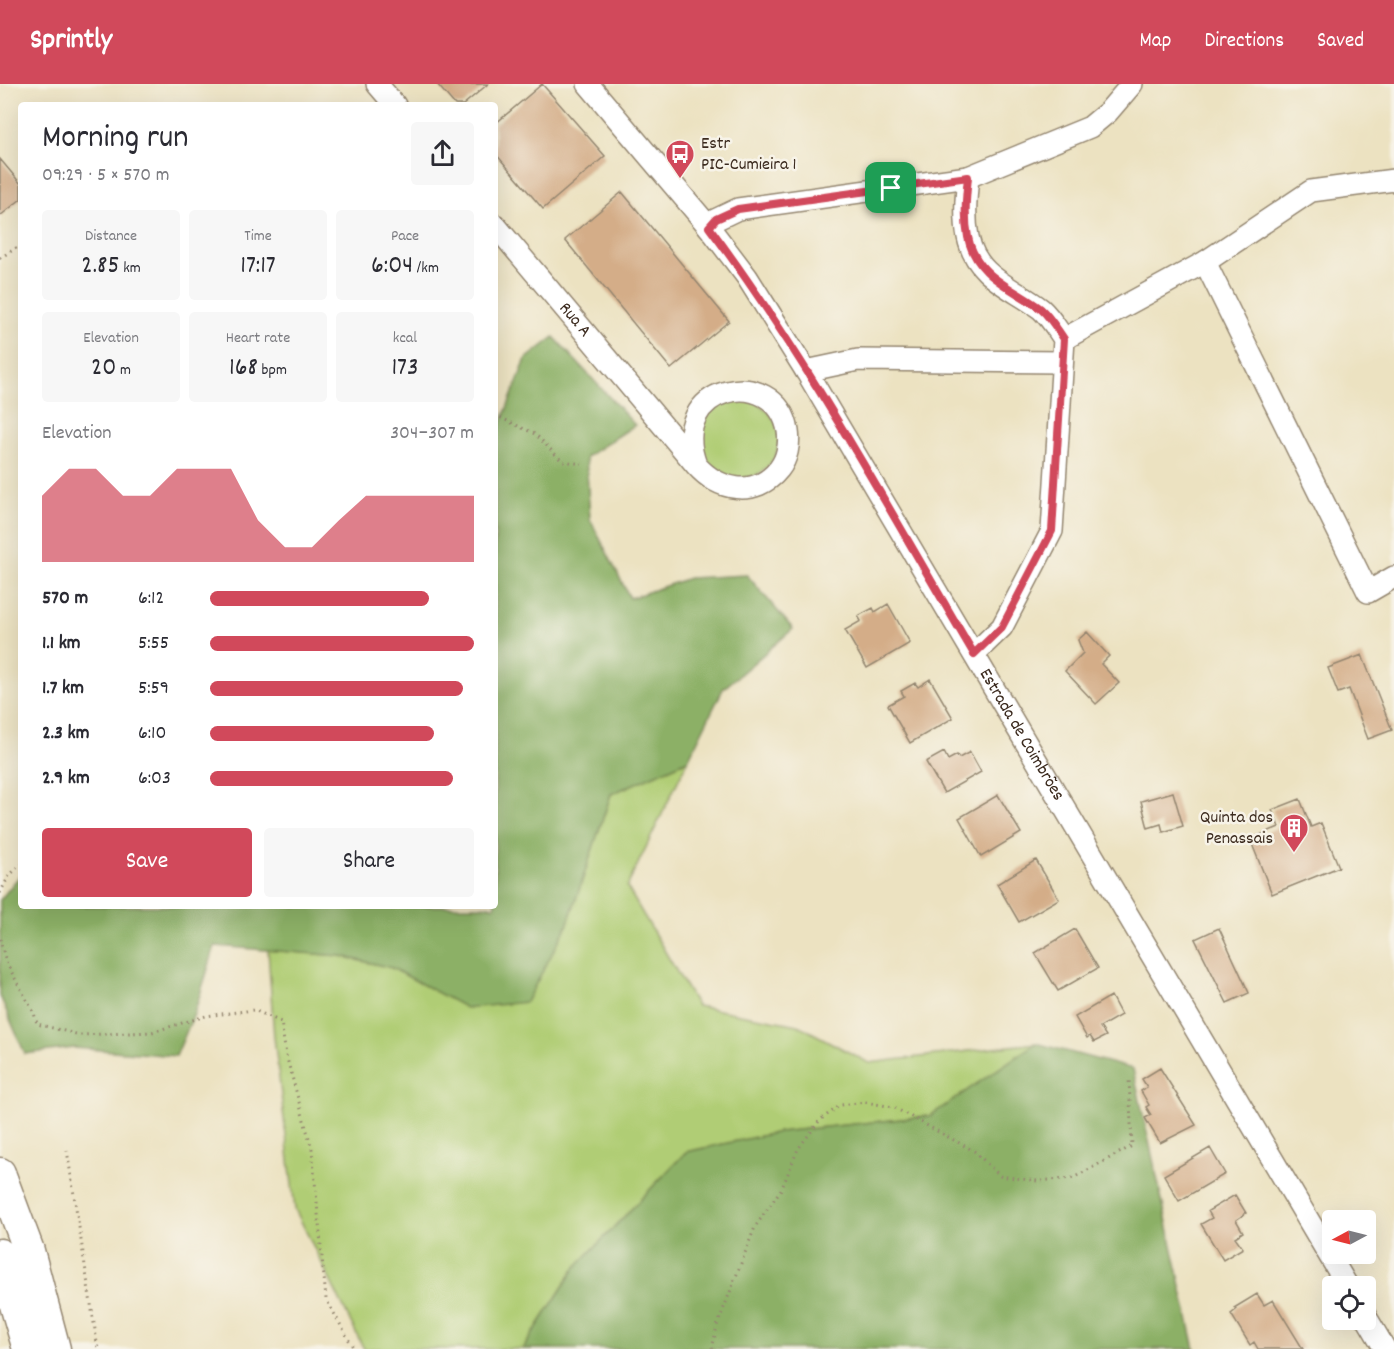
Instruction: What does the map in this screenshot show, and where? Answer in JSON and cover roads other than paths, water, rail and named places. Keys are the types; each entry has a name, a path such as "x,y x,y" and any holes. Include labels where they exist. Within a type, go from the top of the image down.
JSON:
{"highway":[{"path":"0,1173 29,1251 55,1349"},
{"path":"0,1254 28,1349"}],"street":[{"path":"377,84 392,102"},
{"name":"Estrada de Coimbrões","path":"588,84 709,227 747,278 806,371 1342,1276"},
{"path":"709,227 716,219 738,209 968,177 1090,127 1108,112 1132,84"},
{"path":"968,177 965,219 968,239 976,261 990,277 1043,311 1064,339 1052,531 1002,627 974,654"},
{"path":"1064,339 1205,262 1311,191 1394,180"},
{"name":"Rua A","path":"498,229 696,465"},
{"path":"1205,262 1368,592 1394,578"},
{"path":"806,371 858,360 1062,362"},
{"path":"735,390 751,391 778,408 786,423 789,439 787,454 779,469 768,480 753,487 737,489 721,486 707,477 696,465 690,441 694,417 705,402 719,393 735,390"},
{"path":"655,415 673,419 694,417"},
{"path":"1374,1330 1385,1349"}],"place":[{"name":"Estr PIC-Cumieira 1","path":"680,180"},
{"name":"Quinta dos Penassais","path":"1294,854"}]}
